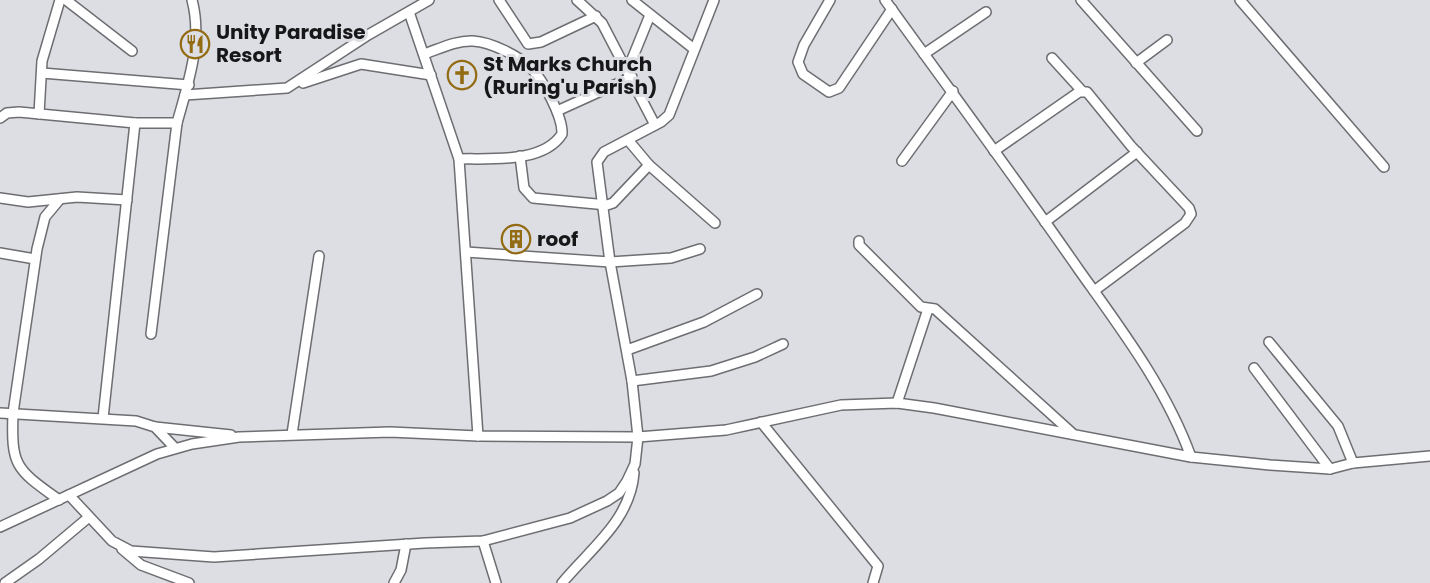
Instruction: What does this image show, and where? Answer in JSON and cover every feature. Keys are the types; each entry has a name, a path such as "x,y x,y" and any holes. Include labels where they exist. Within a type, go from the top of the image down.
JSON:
{"street":[{"path":"39,114 42,61 60,0"},
{"path":"66,0 132,51"},
{"path":"152,334 177,123 187,90 196,24 192,0"},
{"path":"408,0 459,159 478,436"},
{"path":"292,86 368,35 429,0"},
{"path":"499,0 528,44 542,42 596,16"},
{"path":"577,0 596,16 630,73 655,125"},
{"path":"632,0 694,49"},
{"path":"562,583 621,518 632,491 638,437 632,381 610,262 597,162 604,152 628,141 669,115 714,0"},
{"path":"830,0 804,45 798,62 800,71 829,92 839,88 892,9"},
{"path":"885,0 953,91 1147,367 1183,436 1191,457"},
{"path":"1081,0 1197,131"},
{"path":"1240,0 1384,167"},
{"path":"924,54 986,12"},
{"path":"557,111 630,73 650,15"},
{"path":"1136,63 1167,40"},
{"path":"424,54 463,42 480,42 492,46 531,68 557,111 562,129 558,140 536,152 520,156 459,159"},
{"path":"1053,58 1082,91 1091,96 1137,152 1187,206 1191,214 1185,223 1094,291"},
{"path":"42,73 187,90 277,91 361,64 431,75"},
{"path":"902,161 953,91"},
{"path":"994,151 1082,91"},
{"path":"0,118 13,112 135,123 177,123"},
{"path":"103,418 135,123"},
{"path":"628,141 649,165 715,223"},
{"path":"1045,222 1137,152"},
{"path":"520,156 524,188 533,198 602,204 613,203 649,165"},
{"path":"0,198 33,201 77,197 127,200"},
{"path":"59,500 28,478 16,463 12,441 13,413 35,260 45,217 60,199"},
{"path":"33,201 45,217"},
{"path":"859,241 859,245 921,307 935,309 1074,435"},
{"path":"466,252 610,262 671,258 700,249"},
{"path":"0,253 35,260"},
{"path":"292,434 319,256"},
{"path":"463,273 478,436"},
{"path":"627,350 704,322 757,294"},
{"path":"897,403 928,309"},
{"path":"1269,342 1333,418 1345,440 1353,463"},
{"path":"632,381 711,371 755,357 783,344"},
{"path":"1254,368 1330,469"},
{"path":"0,527 174,447 239,437 390,432 478,436 638,437 693,434 841,405 897,403 1191,457 1330,469 1353,463 1430,456"},
{"path":"0,413 127,420 155,427 239,437"},
{"path":"761,422 878,566 873,583"},
{"path":"155,427 174,447"},
{"path":"112,541 131,551 150,554 214,557 483,541 570,518 607,501 619,493 635,464"},
{"path":"69,495 112,541 141,565 189,583"},
{"path":"5,583 89,517"},
{"path":"483,541 496,583"},
{"path":"394,583 404,560 406,544"}],"place":[{"name":"Unity Paradise Resort","path":"195,44"},
{"name":"St Marks Church (Ruring'u Parish)","path":"462,75"},
{"name":"roof","path":"516,239"}]}
